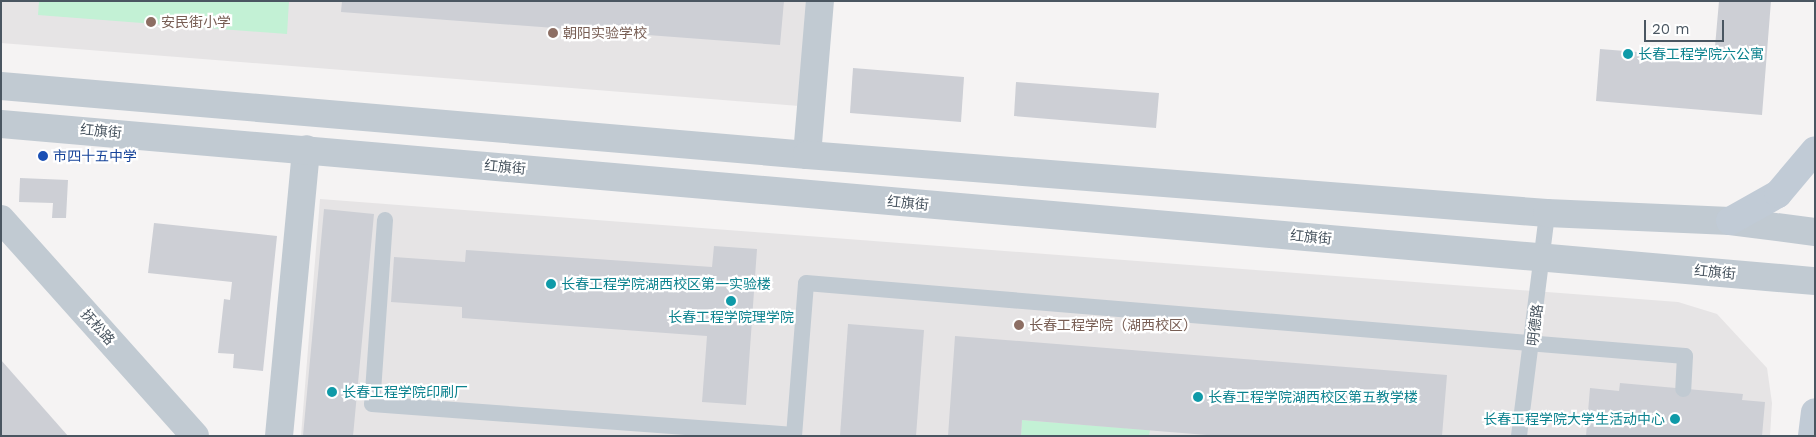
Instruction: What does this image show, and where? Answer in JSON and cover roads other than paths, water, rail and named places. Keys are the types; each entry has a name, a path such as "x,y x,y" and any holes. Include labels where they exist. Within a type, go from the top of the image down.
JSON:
{"main road":[{"path":"1730,221 1778,194 1815,150"},
{"path":"1812,436 1815,412"}],"street":[{"path":"808,155 820,1"},
{"path":"1,86 808,155 1547,213 1730,221 1815,232"},
{"name":"红旗街","path":"1,124 1815,281"},
{"path":"279,436 306,149"},
{"name":"抚松路","path":"1,219 195,436"}],"lane":[{"name":"明德路","path":"1519,436 1534,342 1547,213"},
{"path":"385,220 372,404 794,435 806,283 1685,356 1683,389"}],"place":[{"name":"安民街小学","path":"151,22"},
{"name":"朝阳实验学校","path":"553,33"},
{"name":"长春工程学院六公寓","path":"1628,54"},
{"name":"市四十五中学","path":"43,156"},
{"name":"长春工程学院湖西校区第一实验楼","path":"551,284"},
{"name":"长春工程学院理学院","path":"731,301"},
{"name":"长春工程学院（湖西校区）","path":"1019,325"},
{"name":"长春工程学院印刷厂","path":"332,392"},
{"name":"长春工程学院湖西校区第五教学楼","path":"1198,397"},
{"name":"长春工程学院大学生活动中心","path":"1675,419"}]}
